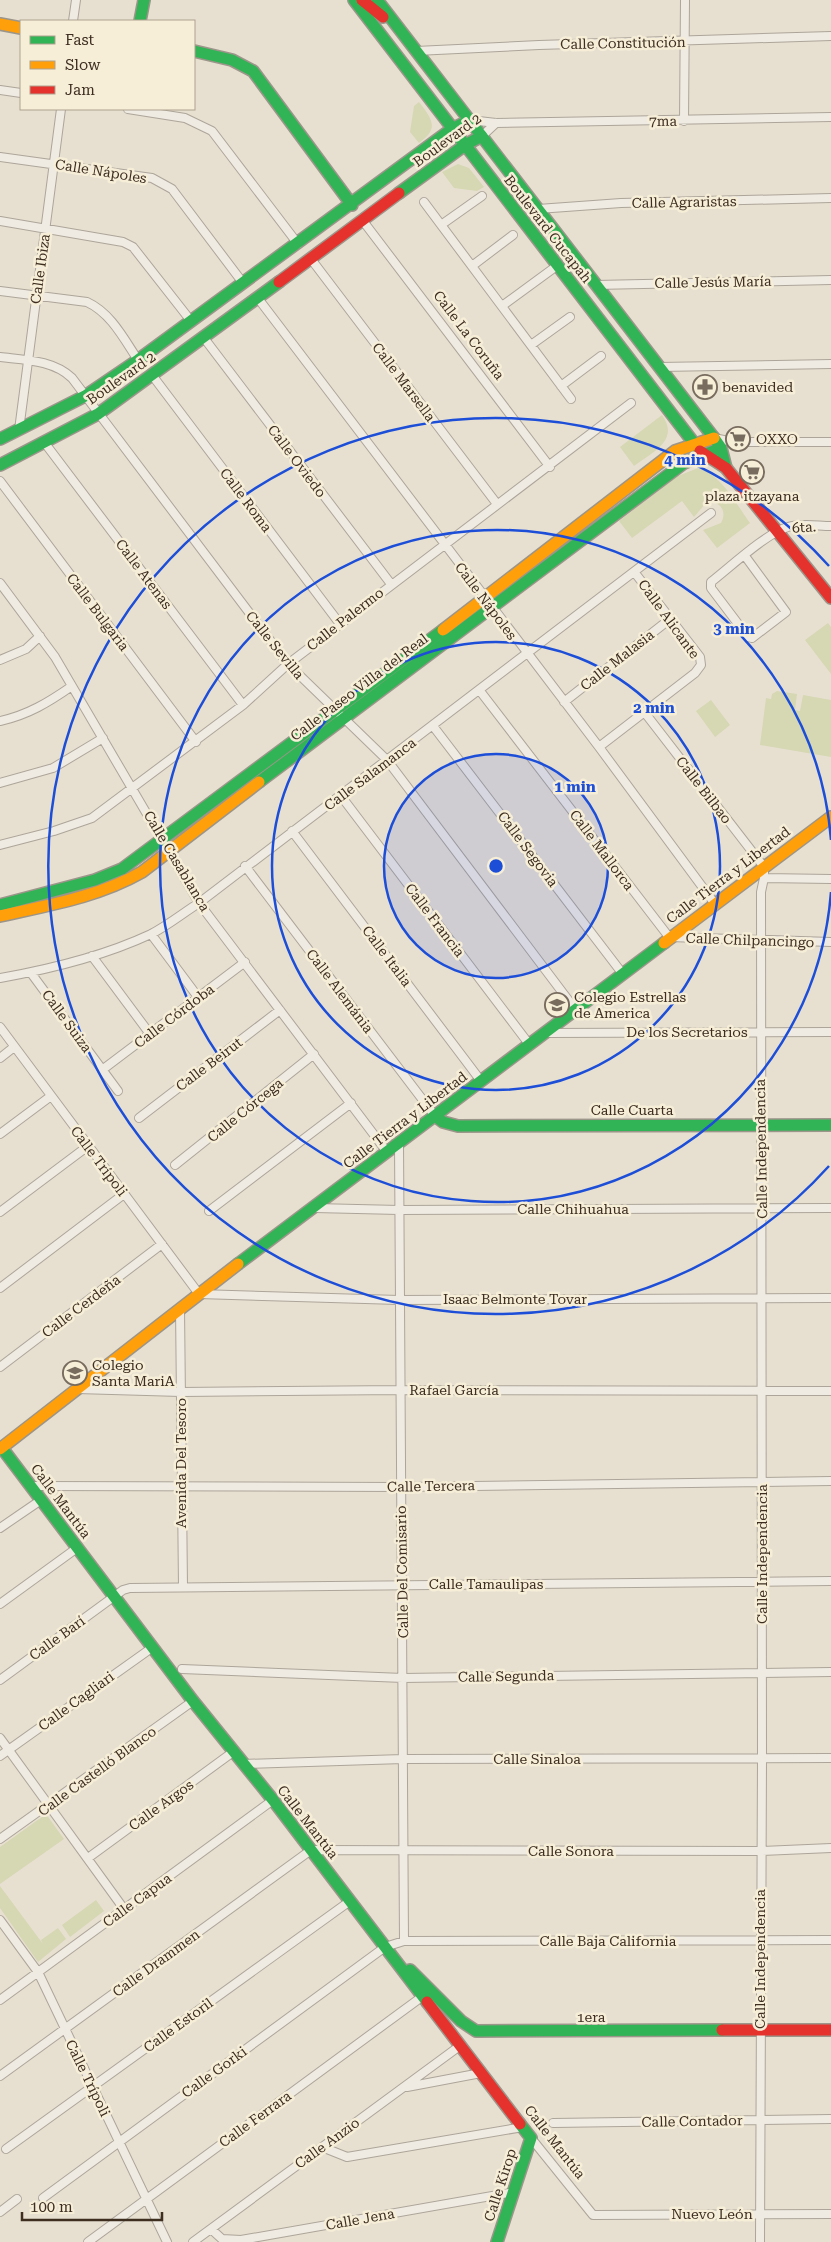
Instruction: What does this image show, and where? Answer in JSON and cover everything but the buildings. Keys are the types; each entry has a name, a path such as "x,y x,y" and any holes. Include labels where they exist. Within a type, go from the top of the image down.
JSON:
{"street":[{"path":"73,20 76,0"},
{"path":"140,20 144,0"},
{"name":"Boulevard Cucapah","path":"354,0 694,443 703,454 726,468 831,598"},
{"path":"362,0 402,33"},
{"name":"Boulevard Cucapah","path":"377,0 718,443 726,468"},
{"path":"684,120 686,0"},
{"path":"0,24 20,28"},
{"name":"Calle Constitución","path":"416,51 831,36"},
{"path":"195,51 226,56 240,62 253,71 352,205"},
{"path":"0,90 20,93"},
{"name":"Calle Ibiza","path":"19,430 61,110"},
{"path":"134,110 185,118 212,131 298,244"},
{"name":"7ma","path":"496,123 831,117"},
{"name":"Boulevard 2","path":"0,439 85,396 138,360 352,205 452,129 470,120 496,123"},
{"name":"Boulevard 2","path":"0,465 98,414 465,145 482,136 496,123"},
{"name":"Calle Nápoles","path":"0,157 152,178 163,182 172,189 243,284"},
{"path":"441,225 482,196"},
{"name":"Calle Agraristas","path":"538,209 621,203 831,198"},
{"path":"424,202 571,399"},
{"path":"0,221 123,242 133,247 191,321"},
{"name":"Calle La Coruña","path":"363,221 550,466"},
{"path":"472,266 513,235"},
{"name":"Calle Marsella","path":"311,259 497,504"},
{"path":"502,306 558,265"},
{"name":"Calle Jesús María","path":"595,285 831,280"},
{"path":"0,291 87,302 96,306 106,314 138,360"},
{"name":"Calle Nápoles","path":"257,297 487,603 599,747 715,904"},
{"path":"531,345 570,317"},
{"name":"Calle Oviedo","path":"204,338 391,584"},
{"path":"561,386 601,356"},
{"name":"Calle Sevilla","path":"0,357 63,369 288,664 333,710 387,760 575,1009"},
{"path":"659,367 831,364"},
{"name":"Calle Roma","path":"152,375 340,624"},
{"name":"Calle Palermo","path":"0,844 54,831 92,818 196,742 243,705 288,664 631,403"},
{"name":"Calle Atenas","path":"44,442 243,705"},
{"path":"718,443 733,442"},
{"path":"718,443 831,442"},
{"name":"Calle Paseo Villa del Real","path":"0,916 85,896 124,884 170,851 342,718 675,451 694,443 718,443"},
{"name":"Calle Paseo Villa del Real","path":"0,905 108,876 122,869 164,840 333,710 684,463 703,454 718,443"},
{"name":"Calle Bulgaria","path":"0,481 196,742"},
{"name":"Calle Salamanca","path":"0,978 92,956 151,934 199,903 245,866 341,796 711,514"},
{"name":"6ta.","path":"778,531 797,526 831,526"},
{"path":"745,556 786,612 752,638 748,636 710,585 745,556 778,531"},
{"name":"Calle Alicante","path":"635,573 700,657 700,665 695,673 645,713"},
{"name":"Calle Casablanca","path":"1,588 40,636 72,686 134,788 199,903 387,1152"},
{"name":"Calle Malasia","path":"564,702 670,619"},
{"path":"0,660 26,649 40,636"},
{"path":"0,722 23,716 48,703 72,686"},
{"name":"Calle Mallorca","path":"480,691 669,938"},
{"path":"599,747 645,713"},
{"name":"Calle Bilbao","path":"645,713 764,872"},
{"name":"Calle Segovia","path":"433,726 622,973"},
{"path":"0,783 53,768 103,738"},
{"name":"Calle Francia","path":"341,796 528,1044"},
{"name":"Calle Tierra y Libertad","path":"0,1448 180,1308 315,1208 622,973 715,904 764,872 831,817"},
{"name":"Calle Italia","path":"292,831 481,1081"},
{"name":"Calle Alemánia","path":"245,866 435,1116"},
{"path":"764,872 831,879"},
{"name":"Calle Independencia","path":"760,2242 760,1851 762,1758 760,1582 762,1480 761,892 764,872"},
{"path":"151,934 198,997"},
{"name":"Calle Chilpancingo","path":"669,938 831,942"},
{"path":"92,956 150,1034"},
{"name":"Calle Córdoba","path":"102,1070 244,962"},
{"name":"Calle Suiza","path":"31,972 118,1091"},
{"name":"Calle Beirut","path":"139,1118 280,1010"},
{"name":"Calle Trípoli","path":"0,1027 199,1294"},
{"name":"De los Secretarios","path":"544,1033 831,1032"},
{"path":"0,1058 14,1047"},
{"name":"Calle Córcega","path":"176,1165 314,1054"},
{"path":"0,1134 51,1096"},
{"path":"209,1211 351,1103"},
{"name":"Calle Cuarta","path":"435,1116 443,1122 458,1126 831,1125"},
{"name":"Calle Del Comisario","path":"399,1144 404,1941"},
{"path":"0,1212 88,1146"},
{"path":"0,1288 124,1194"},
{"name":"Calle Chihuahua","path":"315,1208 399,1210 831,1208"},
{"name":"Calle Cerdeña","path":"0,1367 162,1244"},
{"name":"Isaac Belmonte Tovar","path":"199,1294 399,1300 831,1298"},
{"name":"Avenida Del Tesoro","path":"180,1308 180,1487 183,1587"},
{"name":"Rafael García","path":"77,1389 181,1392 400,1390 831,1391"},
{"name":"Calle Mantúa","path":"0,1448 193,1701 273,1800 531,2138 593,2215"},
{"name":"Calle Tercera","path":"30,1486 401,1487 831,1480"},
{"path":"0,1528 41,1500"},
{"path":"0,1604 77,1548"},
{"name":"Calle Tamaulipas","path":"114,1596 130,1588 831,1581"},
{"name":"Calle Barí","path":"0,1680 114,1596"},
{"name":"Calle Cagliari","path":"0,1756 152,1647"},
{"name":"Calle Segunda","path":"182,1669 403,1678 831,1672"},
{"name":"Calle Castelló Blanco","path":"0,1839 193,1701"},
{"path":"0,1738 124,1909"},
{"name":"Calle Argos","path":"88,1858 233,1752"},
{"name":"Calle Sinaloa","path":"243,1764 403,1759 831,1758"},
{"name":"Calle Capua","path":"0,2000 273,1800"},
{"name":"Calle Sonora","path":"311,1850 760,1851 831,1848"},
{"name":"Calle Drammen","path":"0,2076 311,1850"},
{"name":"Calle Estoril","path":"6,2150 350,1901"},
{"name":"Calle Trípoli","path":"0,1922 38,1972 167,2242"},
{"name":"Calle Baja California","path":"385,1947 404,1941 831,1940"},
{"name":"1era","path":"385,1947 440,1998 461,2021 476,2031 831,2030"},
{"name":"Calle Gorki","path":"43,2198 385,1947"},
{"name":"Calle Ferrara","path":"88,2242 422,1996"},
{"name":"Calle Anzio","path":"194,2242 461,2045"},
{"path":"403,2088 481,2072"},
{"name":"Calle Contador","path":"553,2123 760,2119 831,2120"},
{"path":"322,2147 347,2157 523,2127"},
{"name":"Calle Kirop","path":"497,2242 531,2138"},
{"name":"Calle Jena","path":"211,2229 222,2239 241,2240 514,2192"},
{"path":"0,2212 18,2199"},
{"name":"Nuevo León","path":"593,2215 831,2214"}],"green space":[{"path":"419,102 428,114 432,124 429,133 419,143 410,132 414,106"},
{"path":"458,164 469,168 484,187 477,191 454,188 442,172"},
{"path":"662,415 667,424 668,432 666,438 662,445 634,466 620,447"},
{"path":"698,468 707,472 721,483 750,523 717,548 703,530 721,523 723,510 721,507 715,503 706,503 694,517 682,501 632,538 619,521 678,476"},
{"path":"828,623 831,627 831,674 805,640"},
{"path":"777,691 797,694 795,710 800,711 803,695 831,700 831,757 760,745 766,698 771,699 772,694"},
{"path":"711,700 730,725 715,737 696,711"},
{"path":"46,1814 64,1839 0,1884 0,1847"},
{"path":"0,1886 43,1944 41,1940 58,1928 66,1939 38,1962 0,1908"},
{"path":"96,1900 104,1911 70,1937 62,1925"}],"traffic: fast":[{"path":"140,20 144,0"},
{"path":"354,0 700,451"},
{"path":"377,0 714,438 721,448 726,468"},
{"path":"195,51 232,60 253,71 352,205"},
{"path":"0,439 85,396 138,360 452,129 470,120"},
{"path":"399,193 465,145 482,136"},
{"path":"0,465 98,414 279,282"},
{"path":"259,782 684,463 721,448"},
{"path":"0,905 95,880 122,869 443,630"},
{"path":"238,1264 664,943"},
{"path":"435,1116 443,1122 458,1126 831,1125"},
{"path":"2,1448 193,1701 273,1800 427,2002"},
{"path":"410,1970 461,2021 476,2031 722,2030"},
{"path":"497,2242 531,2138 520,2124"}],"traffic: slow":[{"path":"0,24 20,28"},
{"path":"443,630 675,451 714,438"},
{"path":"0,916 91,894 125,881 142,872 259,782"},
{"path":"664,943 831,817"},
{"path":"0,1449 238,1264"}],"traffic: jam":[{"path":"362,0 383,17"},
{"path":"279,282 399,193"},
{"path":"700,451 726,468 831,598"},
{"path":"427,2002 520,2124"},
{"path":"722,2030 831,2030"}],"place":[{"name":"benavided","path":"705,387"},
{"name":"OXXO","path":"738,439"},
{"name":"plaza itzayana","path":"752,472"},
{"name":"Colegio Estrellas de America","path":"557,1005"},
{"name":"Colegio Santa MariA","path":"75,1373"}]}
